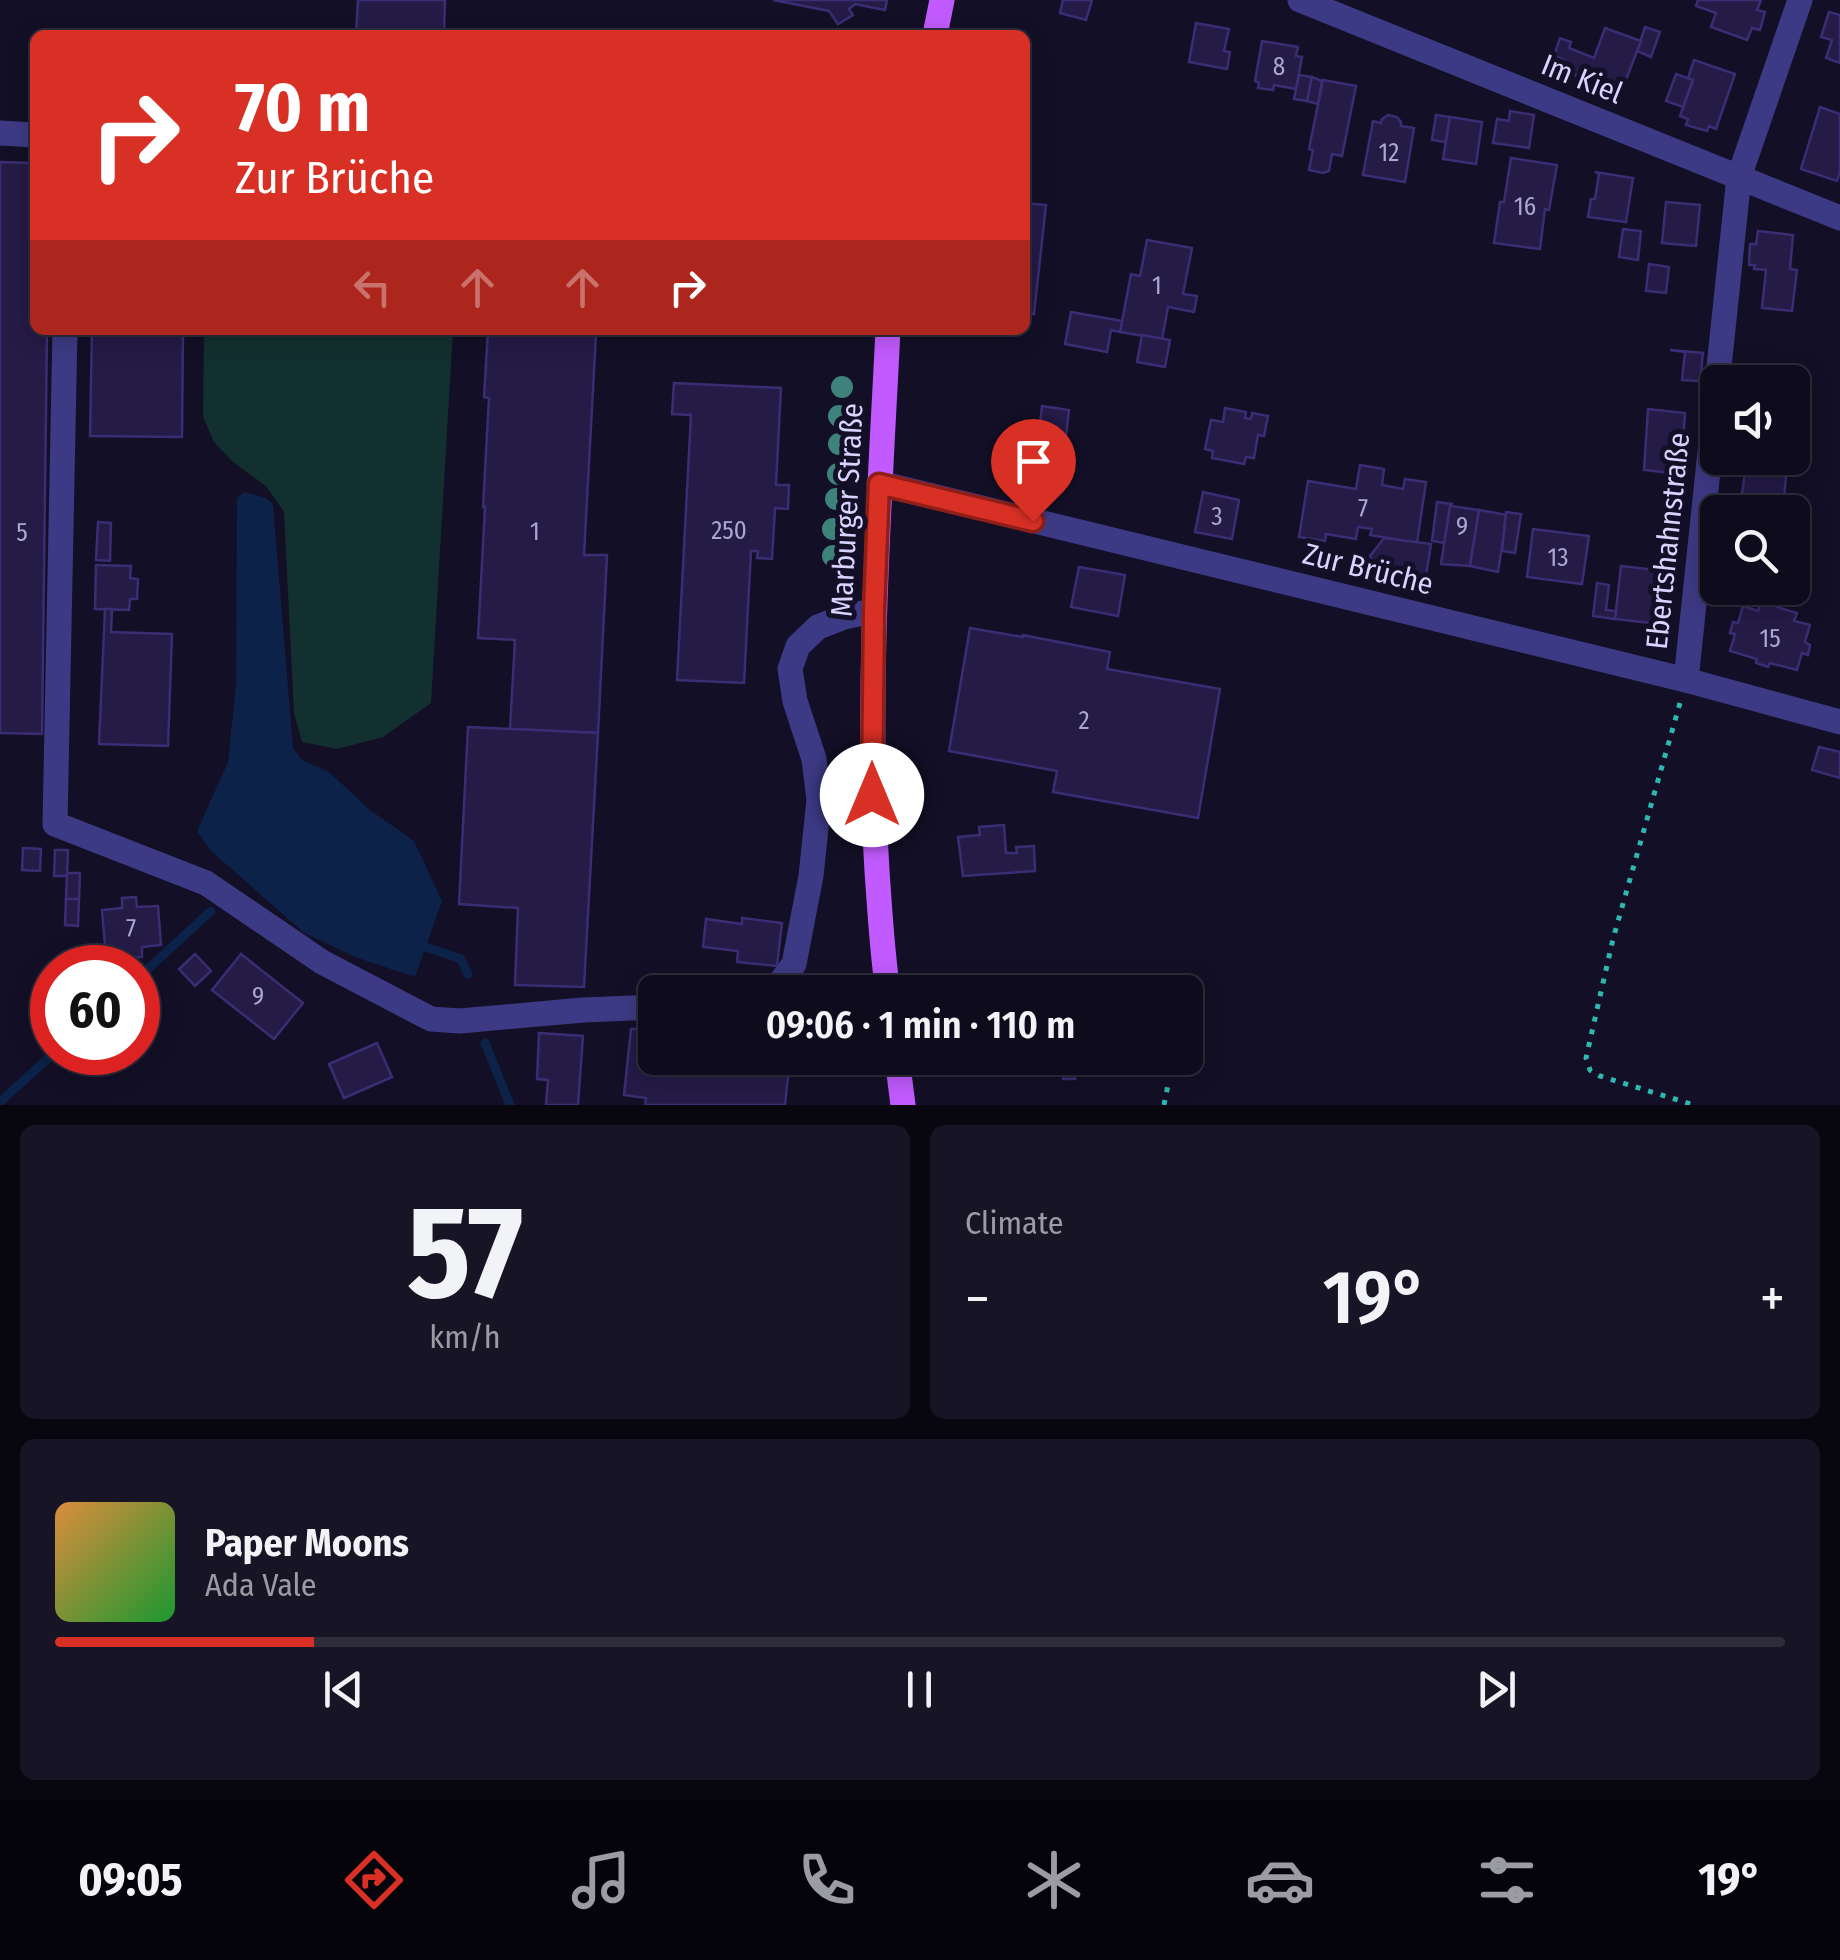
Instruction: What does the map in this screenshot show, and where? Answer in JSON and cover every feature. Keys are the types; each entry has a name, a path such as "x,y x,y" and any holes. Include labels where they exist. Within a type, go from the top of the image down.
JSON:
{"main road":[{"path":"936,30 942,0"},
{"name":"Marburger Straße","path":"886,975 872,795 874,610 888,335"},
{"path":"899,1075 903,1105"}],"street":[{"name":"Im Kiel","path":"1300,0 1840,218"},
{"name":"Ebertshahnstraße","path":"1686,680 1739,177 1800,0"},
{"path":"0,133 30,134"},
{"path":"66,335 54,824 206,884 322,962 431,1019 460,1021 638,1008"},
{"name":"Zur Brüche","path":"879,484 1686,680 1840,722"},
{"path":"786,975 794,964 811,876 819,800 814,759 795,700 790,669 798,646 818,628 874,610"}],"path":[{"path":"1686,680 1613,939 1586,1058 1590,1070 1600,1076 1694,1105"},
{"path":"1164,1105 1169,1080"}],"green space":[{"path":"204,335 453,335 431,703 383,737 337,749 302,742 294,713 284,512 266,486 214,442 203,417"}],"water":[{"path":"244,492 273,504 293,748 302,760 329,772 370,810 414,841 442,901 415,977 355,957 304,933 210,850 197,831 228,762 236,684 237,498"}],"building":[{"path":"358,0 445,0 444,30 356,30"},
{"path":"773,0 887,0 885,10 855,4 849,9 853,15 838,24 829,11"},
{"path":"1063,0 1092,0 1086,20 1060,13"},
{"path":"1698,0 1761,0 1757,10 1765,12 1760,30 1752,28 1747,40 1711,27 1716,13 1696,6"},
{"path":"1829,12 1840,15 1840,63 1826,58 1832,40 1821,37"},
{"path":"1196,23 1229,29 1224,51 1230,52 1227,69 1189,62"},
{"path":"1645,27 1660,32 1651,57 1637,51"},
{"path":"1605,28 1641,41 1620,95 1561,69 1564,60 1554,56 1560,38 1571,42 1569,48 1594,58"},
{"path":"1262,41 1298,47 1296,56 1302,57 1296,89 1274,85 1273,90 1258,88 1255,81"},
{"path":"1694,60 1735,74 1716,129 1709,126 1707,131 1686,125 1688,119 1680,116 1693,80 1688,78"},
{"path":"1676,74 1693,80 1683,107 1666,101"},
{"path":"1299,75 1312,77 1307,101 1294,99"},
{"path":"1312,77 1322,81 1318,104 1307,101"},
{"path":"1323,80 1356,86 1342,156 1332,154 1329,171 1323,173 1309,170 1313,150 1309,149"},
{"path":"1820,107 1840,114 1837,181 1801,169"},
{"path":"1510,111 1534,115 1529,148 1493,143 1497,119 1509,121"},
{"path":"1388,115 1397,117 1401,126 1414,128 1405,182 1363,175 1373,121 1381,123"},
{"path":"1436,115 1450,117 1446,142 1432,140"},
{"path":"1450,117 1482,122 1476,164 1443,159"},
{"path":"1511,158 1557,165 1549,210 1545,209 1540,249 1494,243"},
{"path":"0,162 30,163 30,335 47,335 42,734 0,733"},
{"path":"1595,172 1633,178 1626,222 1588,217 1599,174"},
{"path":"1666,202 1700,205 1696,246 1662,243"},
{"path":"1030,203 1046,205 1034,314 1030,314"},
{"path":"1623,229 1641,231 1638,260 1619,257"},
{"path":"1758,231 1793,235 1790,269 1797,270 1792,311 1762,308 1766,270 1749,265 1750,244 1756,244"},
{"path":"1147,240 1192,248 1183,294 1197,296 1194,312 1168,307 1162,339 1120,332 1131,274 1140,276"},
{"path":"1649,264 1669,267 1666,293 1646,291"},
{"path":"1071,312 1122,321 1120,332 1111,330 1107,352 1065,344"},
{"path":"92,335 183,335 182,437 90,436"},
{"path":"488,335 596,335 584,555 607,555 598,733 510,729 515,640 478,638 489,398 484,397"},
{"path":"1142,335 1170,340 1165,367 1137,362"},
{"path":"1670,350 1703,353 1700,381 1682,380 1685,352"},
{"path":"674,383 781,388 776,485 789,485 788,509 775,508 772,559 757,558 758,551 751,551 744,683 677,680 691,415 672,414"},
{"path":"1042,406 1069,410 1066,437 1039,433"},
{"path":"1225,408 1246,412 1245,418 1251,419 1252,413 1268,416 1264,436 1258,435 1254,458 1246,457 1244,464 1212,458 1213,451 1205,449 1211,420 1223,422"},
{"path":"1648,409 1685,413 1681,474 1644,470"},
{"path":"1360,465 1384,469 1382,485 1403,489 1405,479 1426,482 1417,543 1370,535 1372,529 1358,527 1356,539 1326,534 1325,541 1299,537 1308,481 1356,489"},
{"path":"1745,475 1786,476 1784,495 1742,494"},
{"path":"1203,492 1239,500 1232,539 1195,532"},
{"path":"1437,502 1452,504 1445,543 1432,541"},
{"path":"1450,506 1479,510 1470,566 1441,564"},
{"path":"1479,510 1507,515 1498,572 1470,566"},
{"path":"1506,512 1521,514 1515,553 1502,551"},
{"path":"98,522 111,523 110,561 96,560"},
{"path":"1533,529 1589,536 1582,584 1527,577"},
{"path":"1384,538 1431,544 1425,582 1378,574 1370,556"},
{"path":"96,565 131,566 130,578 138,579 137,599 130,599 129,610 95,609"},
{"path":"1621,566 1674,572 1668,625 1615,619"},
{"path":"1079,567 1125,575 1118,616 1071,607"},
{"path":"1597,583 1609,585 1606,610 1616,611 1615,619 1593,616"},
{"path":"1760,605 1771,605 1797,613 1794,621 1810,625 1805,642 1810,645 1808,655 1802,653 1797,670 1770,663 1768,667 1756,663 1757,659 1730,651 1735,634 1730,633 1733,622 1738,623 1743,606 1758,611"},
{"path":"105,609 112,609 111,632 172,634 168,746 99,744"},
{"path":"970,628 1110,652 1107,669 1220,689 1198,818 1053,792 1057,771 949,751"},
{"path":"468,727 598,733 584,987 515,985 518,908 459,904"},
{"path":"1819,747 1840,752 1840,778 1812,770"},
{"path":"1004,825 1006,853 1017,853 1016,847 1034,846 1035,871 963,876 958,837 980,835 979,827"},
{"path":"23,848 41,849 40,871 22,870"},
{"path":"55,850 68,850 67,876 54,876"},
{"path":"67,873 80,873 79,899 66,899"},
{"path":"136,897 137,907 158,906 161,945 105,945 102,910 122,908 122,898"},
{"path":"66,899 79,899 78,926 65,925"},
{"path":"742,918 782,923 777,966 737,962 738,951 703,947 706,919 742,924"},
{"path":"195,954 211,971 195,986 179,969"},
{"path":"241,954 303,1003 274,1039 212,990"},
{"path":"631,1029 638,1029 638,1075 788,1075 785,1105 645,1105 646,1098 624,1095"},
{"path":"539,1033 583,1036 578,1105 546,1105 548,1080 537,1079"},
{"path":"377,1043 392,1077 344,1098 329,1064"}],"waterway":[{"path":"160,958 211,911"},
{"path":"426,947 461,959 468,974"},
{"path":"485,1043 510,1105"},
{"path":"0,1102 30,1075"}],"route":[{"path":"872,795 879,484 1033,521"}]}
